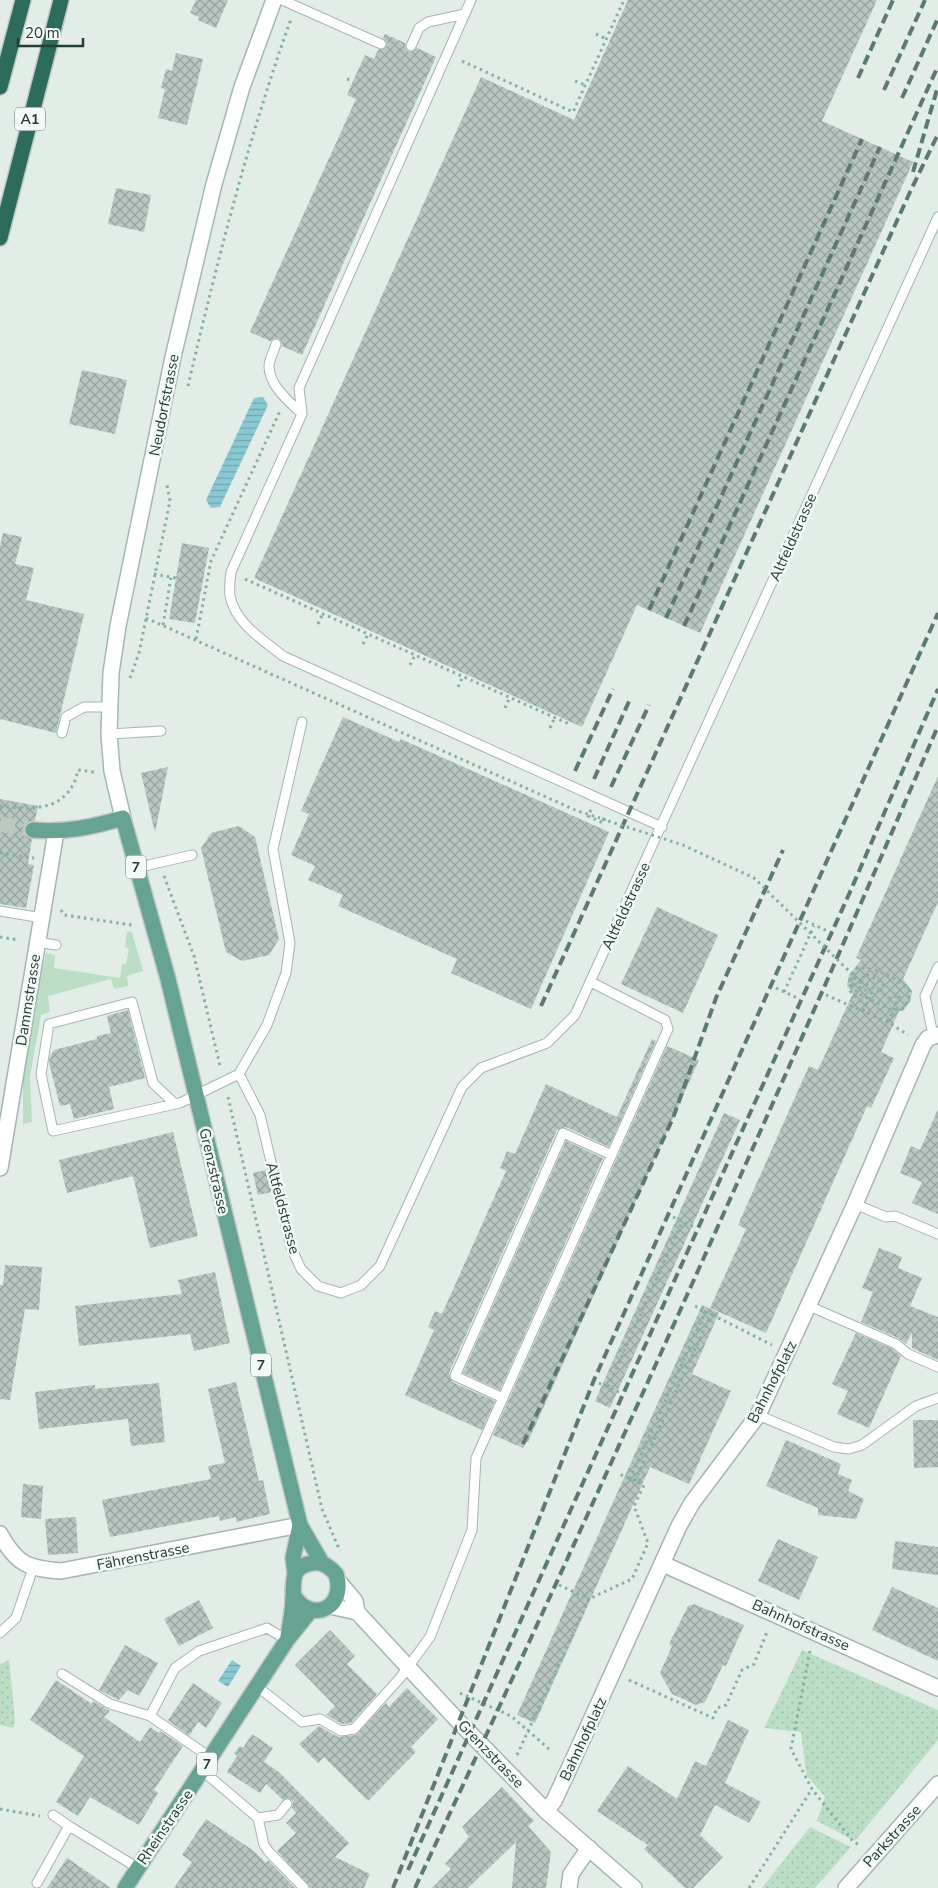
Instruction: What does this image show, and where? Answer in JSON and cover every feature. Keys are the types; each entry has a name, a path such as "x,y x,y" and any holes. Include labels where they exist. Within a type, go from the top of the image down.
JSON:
{"highway":[{"path":"0,87 23,0"},
{"name":"A1","path":"0,238 61,0"}],"main road":[{"path":"33,830 56,832 91,827 123,818"},
{"name":"Grenzstrasse","path":"123,818 168,979 300,1525 322,1563"},
{"name":"Grenzstrasse","path":"295,1573 293,1558 300,1525"},
{"path":"295,1573 307,1564 322,1563"},
{"name":"7","path":"322,1563 336,1574 339,1582"},
{"name":"7","path":"294,1596 291,1589 295,1573"},
{"path":"294,1596 304,1607 311,1610 321,1610 330,1606 336,1599 339,1582"},
{"name":"Rheinstrasse","path":"287,1640 294,1596"},
{"name":"Rheinstrasse","path":"125,1888 287,1640 311,1610"}],"street":[{"name":"Neudorfstrasse","path":"123,818 112,771 108,734 118,626 194,266 242,87 274,0"},
{"name":"Dammstrasse","path":"0,1168 56,832"},
{"name":"Bahnhofplatz","path":"546,1810 554,1802 692,1503 758,1415 931,1038"},
{"name":"Fährenstrasse","path":"0,1534 10,1553 33,1568 62,1572 300,1525"},
{"name":"Bahnhofstrasse","path":"663,1564 938,1688"},
{"name":"Grenzstrasse","path":"339,1582 356,1601 357,1612 508,1772 546,1810 634,1888"},
{"path":"330,1606 357,1612"},
{"name":"Parkstrasse","path":"846,1888 938,1784"},
{"path":"568,1888 571,1874 589,1848"}],"lane":[{"path":"282,0 381,44"},
{"path":"471,0 299,388 302,414 231,572 230,596 237,613 246,626 283,656 662,827"},
{"path":"411,46 419,28 428,22 465,14"},
{"name":"Altfeldstrasse","path":"239,1074 260,1115 291,1246 301,1269 318,1286 341,1293 361,1285 380,1266 462,1086 481,1068 547,1043 574,1015 662,827 938,217"},
{"path":"276,344 269,366 272,378 286,398 302,414"},
{"path":"62,733 66,718 84,707 109,707"},
{"path":"175,1104 152,1083 132,1002 49,1024 41,1074 53,1131 175,1104 239,1074 267,1025 286,973 290,944 273,848 302,722"},
{"path":"108,734 160,731"},
{"path":"136,868 192,855"},
{"path":"0,912 42,918"},
{"path":"37,942 56,945"},
{"path":"931,1038 925,996 938,967"},
{"path":"258,1687 302,1722 320,1720 341,1731 354,1729 400,1678 430,1637 472,1530 476,1458 668,1029 665,1020 590,982"},
{"path":"503,1398 455,1376 479,1322 564,1133 612,1154"},
{"path":"855,1204 886,1217 896,1216 938,1234"},
{"path":"809,1306 896,1344 908,1354 938,1367"},
{"path":"758,1415 834,1447 849,1449 862,1445 916,1406 938,1398"},
{"path":"0,1633 16,1618 33,1568"},
{"path":"150,1716 175,1668 199,1651 267,1628 287,1640"},
{"path":"62,1674 110,1704 150,1716 207,1764 258,1818 264,1844 269,1852 304,1888"},
{"path":"258,1818 278,1815 287,1804"},
{"path":"53,1815 138,1868"},
{"path":"37,1883 69,1826"}],"path":[{"path":"462,61 573,112 624,0"},
{"path":"186,395 235,193 264,94 296,6"},
{"path":"596,34 606,39"},
{"path":"347,79 353,81"},
{"path":"575,80 585,85"},
{"path":"129,682 137,660 170,501 166,480"},
{"path":"211,561 231,572 570,724"},
{"path":"196,639 208,571"},
{"path":"154,574 176,578"},
{"path":"163,625 172,577"},
{"path":"318,624 323,613"},
{"path":"146,618 575,810 613,824 683,845 754,878 855,977 890,998 900,995 888,1022"},
{"path":"363,644 368,634"},
{"path":"410,665 415,655"},
{"path":"458,687 463,676"},
{"path":"505,708 510,697"},
{"path":"550,728 555,717"},
{"path":"0,806 28,808 56,803 69,793 78,770"},
{"path":"0,853 51,861"},
{"path":"159,863 194,956 322,1509 340,1553"},
{"path":"47,883 64,916 132,925"},
{"path":"806,922 827,931"},
{"path":"784,992 814,926"},
{"path":"855,977 853,984 856,993 892,1010 902,1009 908,1001 910,992 904,984 866,967 857,968 851,976 850,991 866,1006"},
{"path":"863,1011 872,993 858,987 865,974 884,983 879,993"},
{"path":"776,988 797,998"},
{"path":"826,995 931,1038"},
{"path":"672,1217 694,1227"},
{"path":"608,1387 682,1222"},
{"path":"695,1306 712,1312 720,1320 788,1353"},
{"path":"630,1479 706,1310"},
{"path":"635,1481 712,1312"},
{"path":"599,1383 619,1392"},
{"path":"508,1772 528,1734 589,1599 632,1579 648,1543 634,1506 644,1485 619,1474"},
{"path":"559,1585 589,1599"},
{"path":"630,1680 713,1718 717,1708 726,1705 742,1670 754,1664 768,1632"},
{"path":"810,1651 792,1749 812,1789 852,1840 873,1857"},
{"path":"460,1693 510,1716 528,1734 549,1749"},
{"path":"749,1888 812,1789"},
{"path":"0,1809 34,1815"}],"green space":[{"path":"127,931 132,932 143,971 127,976 128,986 114,989 111,979 48,996 50,1012 41,1015 30,1076 32,1122 23,1124 23,1077 37,992 46,953 55,955 54,968 120,978 122,964 126,964 129,949 125,947"},
{"path":"802,1650 938,1710 938,1740 855,1841 817,1821 825,1797 806,1774 801,1732 764,1728"},
{"path":"9,1659 15,1720 13,1728 0,1725 0,1663 2,1664"},
{"path":"810,1827 851,1847 815,1888 762,1888"}],"water":[{"path":"263,397 268,405 220,507 211,508 206,500 254,398"},
{"path":"232,1660 241,1666 228,1687 218,1681"}],"building":[{"path":"196,0 228,0 216,28 198,20 199,17 190,13"},
{"path":"628,0 877,0 822,121 913,162 700,633 637,605 582,727 254,578 481,77 574,120"},
{"path":"385,34 405,43 406,49 409,52 417,48 436,57 302,355 282,346 282,342 278,338 270,341 250,332 356,99 347,95 353,81 365,55 374,59 378,50 386,47 387,43 383,38"},
{"path":"176,53 203,59 187,125 158,118 165,89 161,88 166,69 172,71"},
{"path":"116,188 151,195 144,232 108,224"},
{"path":"82,370 127,380 115,434 69,424"},
{"path":"3,533 22,537 15,564 34,568 26,600 84,614 56,733 0,719 0,546"},
{"path":"182,543 209,548 195,623 169,619"},
{"path":"343,717 399,742 401,739 609,832 531,1009 451,973 457,959 338,906 343,895 308,880 315,866 291,855 309,814 301,811"},
{"path":"168,767 155,833 141,773"},
{"path":"938,776 938,902 903,979 912,991 910,1002 903,1011 899,1011 881,1052 894,1058 871,1108 867,1106 766,1333 710,1308 746,1229 738,1225 809,1066 818,1070 853,993 847,986 849,975 861,960 856,958"},
{"path":"0,799 38,806 35,821 28,822 24,829 25,835 32,839 28,864 34,865 26,908 0,904"},
{"path":"239,826 255,837 279,939 269,955 242,961 226,952 201,848 211,833"},
{"path":"657,907 718,935 683,1013 621,984"},
{"path":"128,1010 145,1078 109,1087 114,1109 74,1119 70,1104 60,1106 49,1063 50,1056 54,1050 97,1039 97,1036 111,1033 107,1016"},
{"path":"652,1039 656,1041 609,1147 566,1127 557,1130 449,1373 452,1382 495,1401 482,1430 405,1395 434,1330 428,1327 435,1311 442,1314 506,1171 500,1168 507,1151 515,1154 546,1084 617,1117"},
{"path":"667,1046 699,1060 528,1442 526,1442 523,1448 493,1435"},
{"path":"938,1109 938,1214 912,1203 922,1182 900,1173 911,1146 920,1150"},
{"path":"724,1113 740,1120 610,1408 595,1401"},
{"path":"173,1132 198,1236 150,1248 133,1176 67,1193 59,1160"},
{"path":"566,1141 603,1158 500,1390 463,1373"},
{"path":"266,1170 272,1192 258,1195 253,1173"},
{"path":"879,1248 902,1257 898,1268 922,1278 910,1306 938,1317 938,1360 912,1348 912,1332 906,1344 898,1338 861,1322 873,1292 862,1288"},
{"path":"5,1265 42,1267 39,1310 25,1309 10,1400 0,1399 0,1285 3,1285"},
{"path":"215,1272 230,1343 194,1351 190,1334 79,1346 75,1306 182,1294 178,1280"},
{"path":"702,1305 719,1313 692,1374 731,1391 689,1484 650,1467 535,1723 517,1715"},
{"path":"856,1333 893,1349 901,1356 869,1428 837,1414 848,1391 832,1384"},
{"path":"236,1382 259,1481 263,1480 270,1514 236,1522 236,1517 220,1521 219,1516 110,1537 102,1500 211,1479 208,1466 225,1463 208,1389"},
{"path":"159,1383 165,1442 131,1446 128,1419 39,1429 35,1392 95,1385 95,1389"},
{"path":"913,1420 938,1420 938,1467 914,1468"},
{"path":"786,1440 841,1464 838,1474 852,1480 848,1491 864,1499 856,1519 818,1515 818,1508 766,1486"},
{"path":"23,1484 43,1486 41,1519 21,1517"},
{"path":"76,1517 78,1553 48,1555 45,1519"},
{"path":"778,1539 818,1557 799,1600 758,1581"},
{"path":"895,1541 938,1547 938,1575 892,1569"},
{"path":"892,1587 938,1608 938,1661 872,1630"},
{"path":"199,1600 213,1628 179,1646 164,1619"},
{"path":"694,1604 744,1625 726,1666 723,1665 705,1702 696,1705 672,1694 660,1673 672,1646 669,1644 688,1606"},
{"path":"330,1630 355,1656 347,1664 377,1694 351,1723 342,1724 326,1715 335,1706 295,1665"},
{"path":"125,1645 158,1663 139,1696 128,1690 119,1700 99,1690"},
{"path":"56,1680 92,1704 93,1701 110,1711 104,1717 140,1742 150,1727 159,1733 160,1731 183,1746 154,1790 158,1793 139,1825 90,1797 78,1816 56,1802 84,1756 30,1720"},
{"path":"193,1683 222,1703 206,1728 198,1722 189,1736 168,1720"},
{"path":"407,1688 438,1719 411,1747 416,1752 368,1801 324,1757 318,1763 299,1744 319,1726 338,1737 356,1735 386,1703 389,1707"},
{"path":"728,1720 749,1730 725,1783 761,1802 749,1823 715,1805 700,1835 723,1857 693,1888 685,1888 644,1849 648,1845 597,1811 628,1766 677,1799 695,1761 706,1766"},
{"path":"252,1734 273,1748 264,1762 279,1772 349,1843 335,1857 370,1874 364,1888 310,1888 277,1851 296,1833 286,1823 296,1813 292,1808 293,1801 288,1798 283,1800 266,1784 260,1793 227,1772 237,1756 234,1753 240,1746 243,1748"},
{"path":"502,1787 534,1821 528,1826 551,1852 546,1888 512,1888 516,1842 468,1888 432,1888 451,1869 445,1864 469,1837 462,1827"},
{"path":"206,1819 254,1851 266,1863 268,1860 295,1888 174,1888 192,1862 182,1855"},
{"path":"67,1858 111,1888 47,1888"}],"tunnel":[{"path":"0,824 33,830"}],"railway":[{"path":"858,78 893,0"},
{"path":"884,90 925,0"},
{"path":"902,98 938,18"},
{"path":"684,626 938,66"},
{"path":"913,172 938,86"},
{"path":"541,1006 938,134"},
{"path":"649,610 862,139"},
{"path":"666,618 880,147"},
{"path":"393,1888 594,1380 938,613"},
{"path":"575,771 613,689"},
{"path":"408,1870 850,892 938,689"},
{"path":"594,779 631,697"},
{"path":"611,787 649,705"},
{"path":"415,1888 681,1308 811,1018 938,726"},
{"path":"523,1444 673,1118 716,998 783,850"}]}
